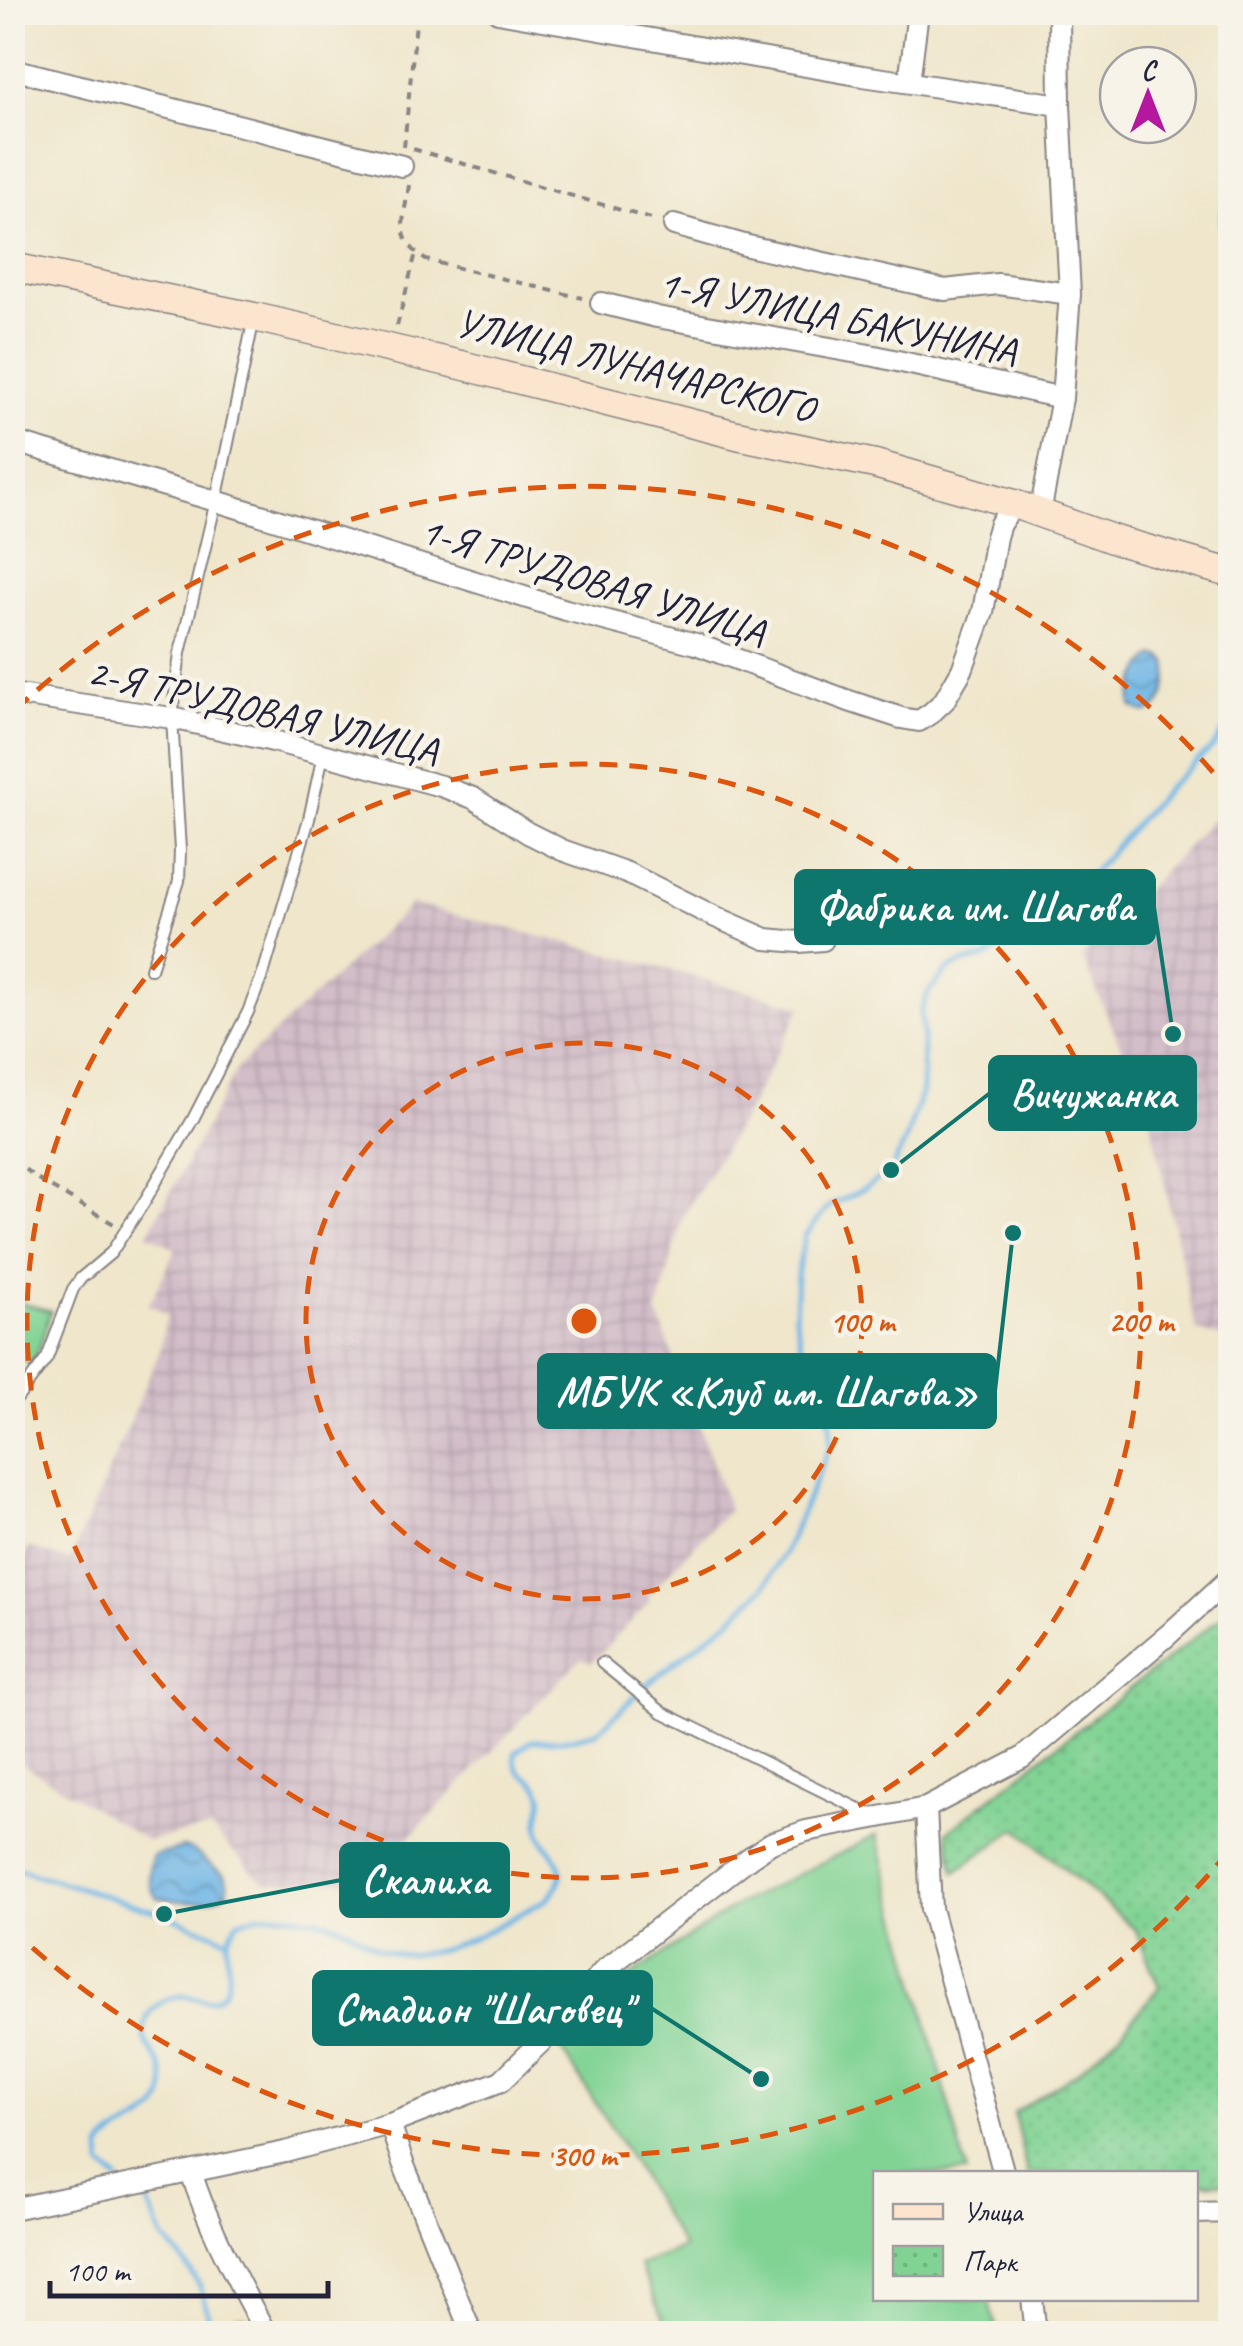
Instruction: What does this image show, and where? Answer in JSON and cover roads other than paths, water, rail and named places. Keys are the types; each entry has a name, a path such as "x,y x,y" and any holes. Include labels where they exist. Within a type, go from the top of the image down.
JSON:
{"main road":[{"name":"УЛИЦА ЛУНАЧАРСКОГО","path":"12,267 254,317 875,464 1027,508 1115,540 1223,572"}],"street":[{"path":"498,12 863,76 1060,105"},
{"path":"909,82 918,12"},
{"path":"1027,508 1062,398 1070,294 1059,12"},
{"path":"12,70 402,166"},
{"path":"674,225 748,246 945,290 998,284 1070,294"},
{"name":"1-Я УЛИЦА БАКУНИНА","path":"601,303 657,317 875,356 1062,398"},
{"name":"1-Я ТРУДОВАЯ УЛИЦА","path":"12,441 216,500 566,610 696,644 848,701 919,721 944,700 962,670 983,612 1000,524 1027,508"},
{"name":"2-Я ТРУДОВАЯ УЛИЦА","path":"12,694 172,718 390,770 473,798 562,850 627,873 766,939 823,940"},
{"path":"12,2209 285,2152 390,2124 501,2080 544,2039 604,1970 760,1850 806,1831 926,1808 1022,1758 1230,1578"},
{"path":"926,1808 931,1909 1003,2171"},
{"path":"390,2124 472,2334"},
{"path":"191,2172 242,2294 266,2334"},
{"path":"1198,2212 1230,2212"},
{"path":"1032,2301 1036,2334"}],"lane":[{"path":"150,969 179,881 172,718 180,654 254,317"},
{"path":"12,1405 47,1358 73,1289 111,1253 126,1231 193,1119 248,1012 309,819 323,754"},
{"path":"602,1663 662,1712 876,1818"}],"water":[{"path":"1155,656 1167,662 1165,691 1156,707 1141,712 1132,706 1133,693 1141,671"},
{"path":"183,1848 195,1852 221,1873 228,1892 202,1901 156,1897 150,1877 153,1856"}],"waterway":[{"path":"1230,185 1222,218 1225,300 1230,308"},
{"path":"1230,618 1230,631"},
{"path":"118,2180 102,2166 104,2144 150,2114 164,2094 162,2070 144,2037 147,2018 155,2007 172,1997 208,2000 222,1993 228,1980 229,1938 239,1921 270,1914 307,1918 343,1927 386,1951 418,1954 476,1937 548,1899 557,1887 561,1868 539,1829 542,1795 520,1772 515,1753 531,1741 563,1740 597,1732 657,1676 731,1619 764,1587 785,1551 830,1446 831,1424 804,1357 795,1317 797,1274 805,1236 828,1207 891,1170 906,1140 922,1091 921,1011 929,991 948,970 985,958 1052,918 1169,786 1214,746 1228,725 1230,714"},
{"path":"12,1867 164,1914 227,1939"},
{"path":"131,2190 147,2201 164,2239 200,2286 210,2334"}],"place":[{"name":"Фабрика им. Шагова","path":"1173,1034"},
{"name":"Вичужанка","path":"891,1170"},
{"name":"МБУК «Клуб им. Шагова»","path":"1013,1233"},
{"name":"Скалиха","path":"164,1914"},
{"name":"Стадион \"Шаговец\"","path":"761,2079"}]}
